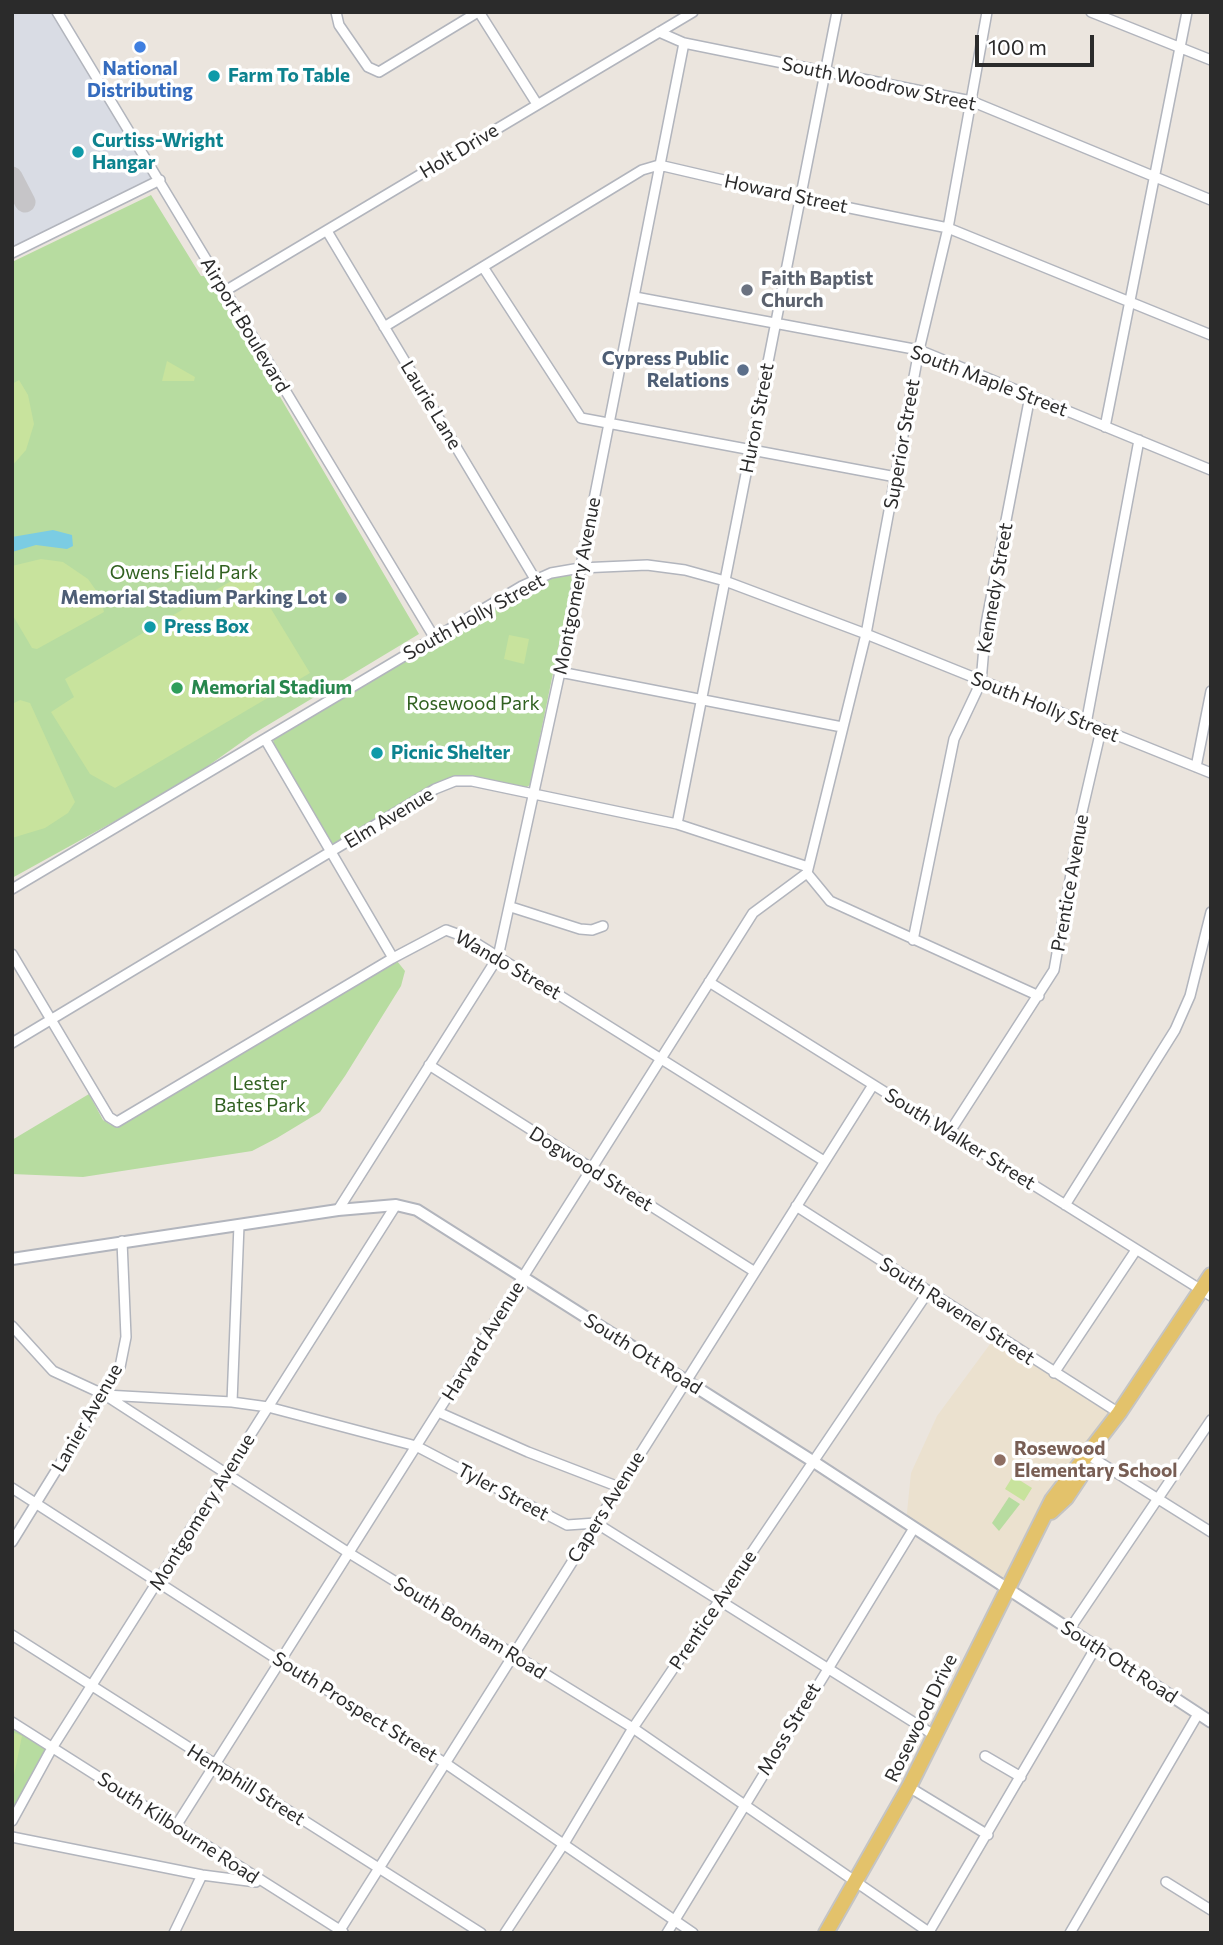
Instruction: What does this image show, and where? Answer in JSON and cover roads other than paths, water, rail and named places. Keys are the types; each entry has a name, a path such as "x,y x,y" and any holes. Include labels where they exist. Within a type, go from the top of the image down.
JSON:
{"main road":[{"name":"Rosewood Drive","path":"826,1933 909,1787 1044,1516 1066,1498 1089,1463 1088,1455 1206,1293 1211,1275"}],"street":[{"name":"Airport Boulevard","path":"57,12 434,637"},
{"path":"337,12 339,25 368,67 379,72 478,12 537,104"},
{"name":"Holt Drive","path":"225,291 692,12"},
{"name":"Huron Street","path":"677,824 838,12"},
{"name":"Superior Street","path":"808,870 866,634 919,350 948,228 987,12"},
{"path":"1091,12 1211,60"},
{"path":"1105,427 1187,12"},
{"name":"South Woodrow Street","path":"659,32 684,43 971,100 1211,200"},
{"name":"Montgomery Avenue","path":"338,1210 498,957 560,673 684,43"},
{"path":"384,327 642,170 659,165"},
{"name":"Howard Street","path":"659,165 948,228 1211,335"},
{"path":"12,253 160,180"},
{"name":"Laurie Lane","path":"327,231 535,579"},
{"path":"483,267 581,418 896,477"},
{"name":"South Maple Street","path":"635,297 919,350 1211,470"},
{"name":"Kennedy Street","path":"913,940 954,739 981,682 986,624 1030,396"},
{"path":"1086,724 1139,440"},
{"name":"South Holly Street","path":"12,889 535,579 580,568 647,565 685,569 725,581 866,634 1211,773"},
{"path":"560,673 842,727"},
{"path":"1196,767 1211,691"},
{"name":"Prentice Avenue","path":"949,1133 1054,970 1082,812 1101,730"},
{"path":"265,739 393,958"},
{"name":"Elm Avenue","path":"12,1044 453,782 471,780 677,824 808,870"},
{"path":"808,870 830,901 1039,996"},
{"name":"Harvard Avenue","path":"176,1826 753,913 808,870"},
{"path":"511,907 580,929 592,930 603,926"},
{"path":"1065,1205 1175,1030 1190,996 1211,912"},
{"name":"Wando Street","path":"50,1021 113,1121 124,1120 393,958 446,930 468,938 824,1161"},
{"path":"12,954 50,1021"},
{"name":"South Walker Street","path":"709,982 1206,1293"},
{"name":"Dogwood Street","path":"429,1065 755,1272"},
{"name":"Capers Avenue","path":"342,1931 379,1868 873,1085"},
{"name":"Montgomery Avenue","path":"12,1821 52,1748 396,1205"},
{"name":"South Ott Road","path":"12,1259 338,1210 396,1205 417,1210 814,1462 1211,1722"},
{"name":"South Ravenel Street","path":"796,1206 1119,1413"},
{"path":"232,1402 239,1225"},
{"name":"Lanier Avenue","path":"12,1542 120,1367 126,1337 122,1241"},
{"path":"1054,1373 1136,1250"},
{"name":"Prentice Avenue","path":"505,1933 565,1842 633,1728 928,1292"},
{"name":"South Bonham Road","path":"12,1326 53,1371 105,1395 225,1475 633,1728 929,1932"},
{"name":"Tyler Street","path":"105,1395 232,1402 268,1407 416,1446 567,1525 596,1523"},
{"path":"438,1412 528,1452 619,1487"},
{"path":"1069,1630 1211,1420"},
{"path":"1088,1455 1211,1532"},
{"name":"South Prospect Street","path":"12,1488 280,1661 445,1763 565,1842 693,1933"},
{"path":"596,1523 934,1735"},
{"name":"Moss Street","path":"667,1933 827,1666 914,1528"},
{"name":"Hemphill Street","path":"12,1635 214,1766 481,1933"},
{"path":"929,1932 1096,1647"},
{"path":"1070,1933 1198,1714"},
{"name":"South Kilbourne Road","path":"12,1722 342,1931"},
{"path":"985,1756 1021,1777"},
{"path":"909,1787 988,1835"},
{"path":"12,1837 202,1875 262,1882"},
{"path":"174,1933 202,1875"},
{"path":"1166,1882 1211,1910"}],"water":[{"path":"53,530 72,535 73,546 67,549 36,545 12,552 12,537"}],"place":[{"name":"National Distributing","path":"140,47"},
{"name":"Farm To Table","path":"214,76"},
{"name":"Curtiss-Wright Hangar","path":"78,152"},
{"name":"Faith Baptist Church","path":"747,290"},
{"name":"Cypress Public Relations","path":"743,370"},
{"name":"Memorial Stadium Parking Lot","path":"341,598"},
{"name":"Press Box","path":"150,627"},
{"name":"Memorial Stadium","path":"177,688"},
{"name":"Picnic Shelter","path":"377,753"},
{"name":"Rosewood Elementary School","path":"1000,1460"}],"park label":[{"name":"Owens Field Park","path":"184,573"},
{"name":"Rosewood Park","path":"473,704"},
{"name":"Lester Bates Park","path":"260,1095"}]}
